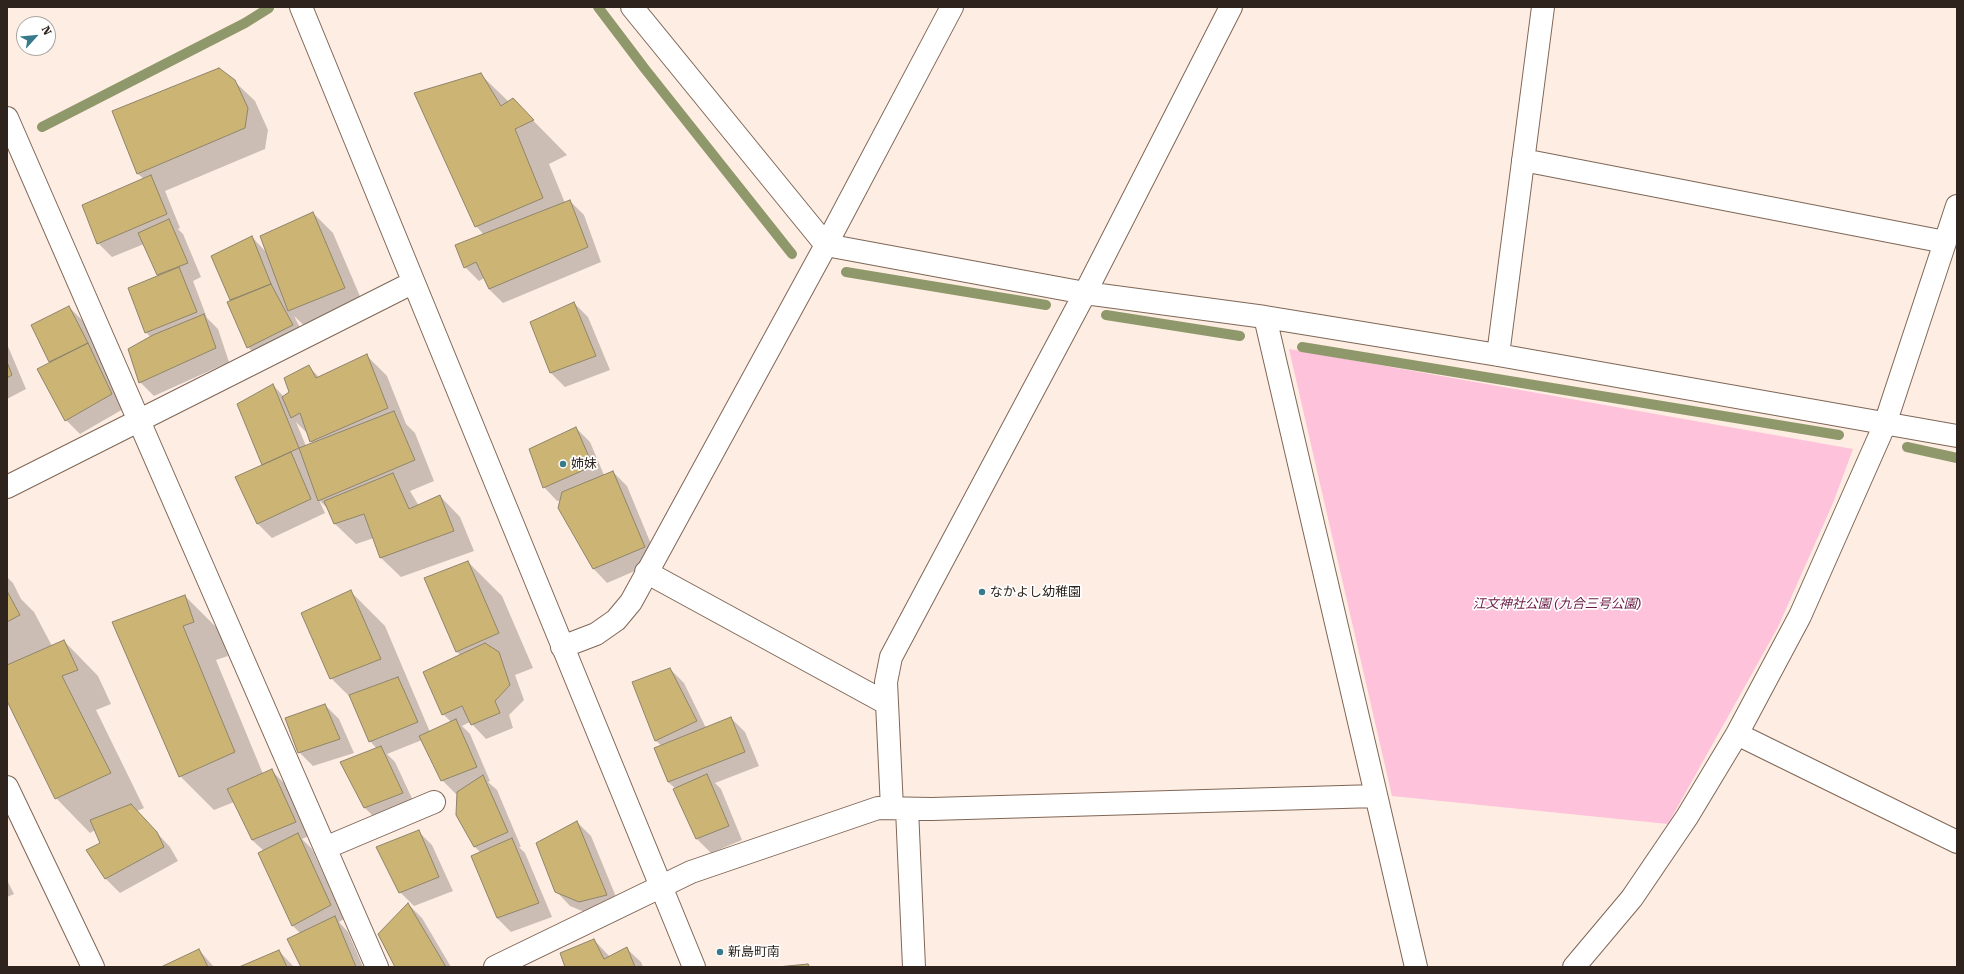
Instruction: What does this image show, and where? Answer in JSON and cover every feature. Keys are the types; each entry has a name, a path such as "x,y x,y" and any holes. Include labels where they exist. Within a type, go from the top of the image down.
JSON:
{"street":[{"path":"300,7 694,967"},
{"path":"632,7 826,245 1085,293 1265,317 1498,355 1957,436"},
{"path":"562,647 596,634 616,620 631,602 646,572 826,245 952,7"},
{"path":"914,967 899,808 886,703 886,682 891,657 1085,293 1232,7"},
{"path":"1498,355 1543,7"},
{"path":"7,118 377,967"},
{"path":"1523,160 1945,242"},
{"path":"1574,967 1632,898 1687,817 1737,734 1800,616 1885,424 1957,206"},
{"path":"7,488 412,282"},
{"path":"1265,317 1416,967"},
{"path":"646,572 886,703"},
{"path":"1737,734 1957,842"},
{"path":"7,787 93,967"},
{"path":"495,967 701,868 878,808 1376,796"},
{"path":"325,848 434,802"}],"green space":[{"name":"江文神社公園 (九合三号公園)","path":"1289,349 1853,449 1833,503 1778,627 1668,824 1392,796"}],"building":[{"path":"219,68 235,80 248,108 245,128 137,174 112,111"},
{"path":"481,73 501,106 513,98 534,120 515,129 543,198 475,227 414,93"},
{"path":"151,175 167,214 97,244 82,205"},
{"path":"570,200 588,247 489,289 476,262 464,268 455,245"},
{"path":"313,212 345,288 288,311 260,236"},
{"path":"169,219 188,263 157,275 138,233"},
{"path":"252,236 271,284 230,300 211,256"},
{"path":"179,267 197,312 145,333 128,288"},
{"path":"271,284 293,325 247,348 227,302"},
{"path":"574,302 596,356 550,373 530,322"},
{"path":"69,306 88,343 49,362 31,325"},
{"path":"204,314 216,348 139,383 128,349 153,335"},
{"path":"88,343 112,394 65,421 37,369"},
{"path":"367,354 388,408 310,442 300,413 291,418 282,397 289,392 284,378 309,365 316,378"},
{"path":"7,362 12,375 7,378"},
{"path":"273,384 299,448 262,465 237,404"},
{"path":"394,411 415,460 318,501 299,448"},
{"path":"576,427 593,466 543,488 529,449"},
{"path":"291,452 311,499 257,524 235,477"},
{"path":"613,471 645,547 593,569 558,508 562,492"},
{"path":"393,473 409,509 440,495 454,531 380,558 364,514 334,524 324,501"},
{"path":"468,561 499,633 456,652 424,578"},
{"path":"351,590 381,659 330,679 301,613"},
{"path":"7,591 20,615 7,622"},
{"path":"185,595 194,622 183,626 235,752 179,777 112,622"},
{"path":"64,640 78,670 62,676 111,773 55,799 7,701 7,665"},
{"path":"485,643 499,652 510,685 495,701 500,713 471,725 462,706 442,715 423,672"},
{"path":"670,668 697,721 655,741 632,682"},
{"path":"398,677 418,722 369,742 349,695"},
{"path":"325,704 340,739 298,753 285,718"},
{"path":"731,717 745,752 668,782 654,748"},
{"path":"456,719 477,767 441,781 419,736"},
{"path":"381,746 403,793 364,808 340,762"},
{"path":"272,769 296,822 252,840 227,789"},
{"path":"707,774 729,826 696,839 673,789"},
{"path":"483,775 508,832 474,847 456,815 457,792"},
{"path":"131,804 157,832 164,847 105,879 86,850 100,843 90,820"},
{"path":"577,821 607,895 579,902 555,892 536,843"},
{"path":"419,830 439,877 399,893 376,847"},
{"path":"298,833 331,905 292,926 258,853"},
{"path":"512,838 539,903 497,918 471,856"},
{"path":"408,903 446,967 395,967 378,934"},
{"path":"335,916 356,967 301,967 287,939"},
{"path":"594,939 604,959 627,947 635,967 565,967 560,953"},
{"path":"199,949 208,967 161,967"},
{"path":"279,950 287,967 239,967"},
{"path":"808,964 810,967 777,967"}],"waterway":[{"path":"598,7 645,69 792,254"},
{"path":"42,127 245,23 269,8"},
{"path":"846,272 1046,305"},
{"path":"1106,315 1240,336"},
{"path":"1302,347 1839,435"},
{"path":"1907,447 1957,458"}],"place":[{"name":"姉妹","path":"563,464"},
{"name":"なかよし幼稚園","path":"982,592"},
{"name":"新島町南","path":"720,952"}]}
